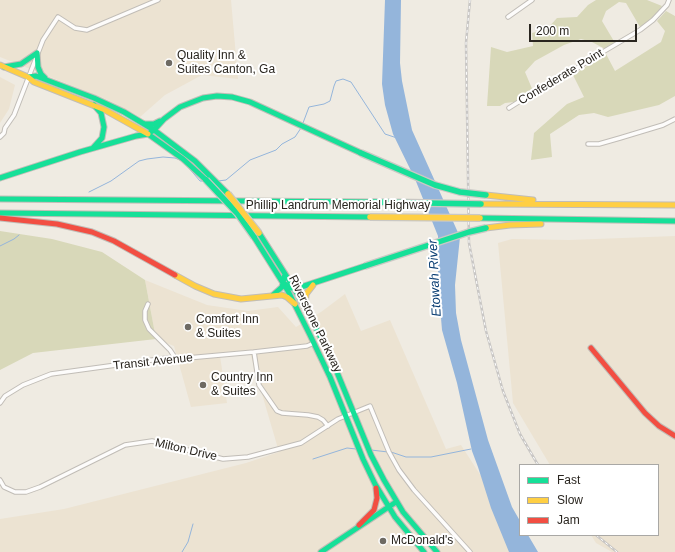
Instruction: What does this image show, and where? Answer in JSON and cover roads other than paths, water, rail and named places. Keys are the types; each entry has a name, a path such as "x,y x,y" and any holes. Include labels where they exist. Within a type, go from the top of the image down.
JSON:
{"main road":[{"path":"2,66 21,64 37,53"},
{"path":"37,53 37,62 40,71 48,80"},
{"path":"2,66 28,77 36,76 48,80 101,101 145,124 190,157 215,180 237,204 257,235"},
{"name":"Riverstone Parkway","path":"28,77 34,82 94,105 148,134 178,155 206,180 257,235 285,274 305,307 332,360 371,455 396,502 437,552"},
{"path":"145,124 154,124 164,119 180,107 191,102 203,98 224,96 245,100 435,185 460,192 571,204"},
{"path":"91,149 96,146 102,138 104,127 101,113 94,105"},
{"path":"0,178 91,149 148,134 164,119"},
{"name":"Phillip Landrum Memorial Highway","path":"0,199 675,205"},
{"name":"Phillip Landrum Memorial Highway","path":"0,213 675,221"},
{"path":"0,218 57,224 92,232 114,241 202,289 218,295 241,299 273,295 285,296 294,304"},
{"path":"284,283 294,288 315,283 486,228 522,224 651,220"},
{"name":"Riverstone Parkway","path":"257,235 284,283 314,343 375,484 403,528 424,552"},
{"path":"273,295 280,290 284,283 285,274"},
{"path":"305,307 306,294 309,288 315,283"},
{"path":"591,348 645,413 659,426 675,436"},
{"path":"359,525 374,510 376,505 377,498 375,484"},
{"path":"321,552 359,525 396,502"}],"street":[{"path":"0,137 4,133 5,128 14,115 37,53 49,29 58,17 75,28 87,30 158,0"},
{"path":"508,17 532,0"},
{"name":"Confederate Point","path":"509,108 528,96 555,83 591,59 640,30 653,20 667,5 669,0"},
{"path":"588,144 599,144 620,138 663,125 675,119"},
{"path":"0,128 5,128"},
{"path":"148,304 145,311 145,320 149,329 170,350 176,359"},
{"name":"Transit Avenue","path":"0,403 4,396 23,385 51,374 166,358 176,359 254,352 307,346 314,343"},
{"path":"254,352 259,385 276,411 282,413 310,415 321,418 328,426"},
{"name":"Milton Drive","path":"0,480 4,487 15,492 26,492 40,487 125,445 152,441 223,459 248,457 301,443 345,416 370,406 389,452 399,470 414,490 470,552"}],"water":[{"name":"Etowah River","path":"385,0 401,0 400,63 402,81 412,130 460,237 455,285 456,313 461,340 488,440 512,507 519,519 519,536 529,536 538,552 509,552 491,508 472,451 457,383 442,330 438,282 438,236 415,179 393,134 385,105 382,84"}],"waterway":[{"path":"303,123 309,107 324,104 330,101 336,81 343,79 351,82 385,134 397,138"},
{"path":"218,181 226,180 250,160 276,150 282,144 295,137 301,128"},
{"path":"89,192 111,181 139,161 163,157 180,160"},
{"path":"188,167 200,181 203,181"},
{"path":"0,246 19,235"},
{"path":"313,459 347,448 356,449"},
{"path":"391,452 406,457 431,457 471,449"},
{"path":"371,450 388,452"},
{"path":"182,552 188,542 193,524"}],"railway":[{"path":"470,0 466,43 469,243 486,331 503,391 520,434 537,464"},
{"path":"597,536 617,552"}],"place":[{"name":"Quality Inn & Suites Canton, Ga","path":"169,63"},
{"name":"Comfort Inn & Suites","path":"188,327"},
{"name":"Country Inn & Suites","path":"203,385"},
{"name":"McDonald's","path":"383,541"}]}
